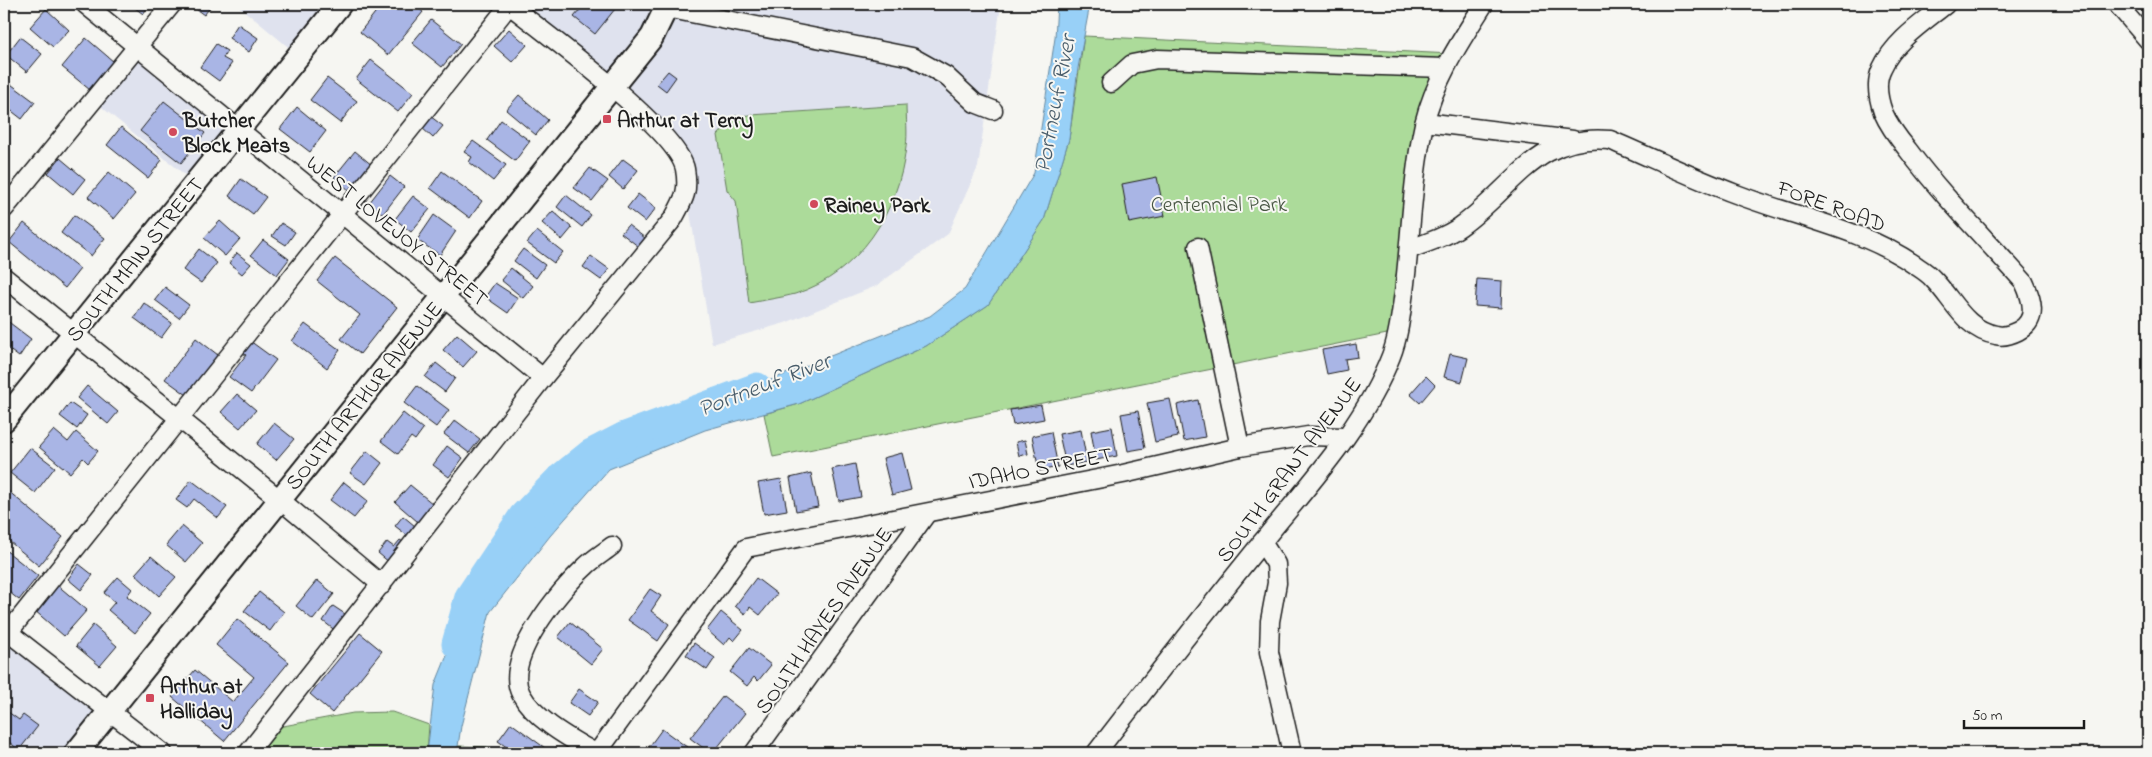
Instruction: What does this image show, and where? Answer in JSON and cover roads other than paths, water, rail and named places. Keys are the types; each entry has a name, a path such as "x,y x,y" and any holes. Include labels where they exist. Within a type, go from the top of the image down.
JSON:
{"main road":[{"name":"SOUTH MAIN STREET","path":"4,420 340,4"},
{"name":"SOUTH ARTHUR AVENUE","path":"76,753 652,37 667,6"}],"street":[{"name":"WEST LOVEJOY STREET","path":"85,4 543,378"},
{"path":"4,209 172,4"},
{"path":"163,753 5,633 178,420 509,4 611,86 667,140 684,167 687,195 673,219 543,378 248,753"},
{"name":"SOUTH GRANT AVENUE","path":"1096,753 1320,471 1379,387 1392,353 1400,319 1425,122 1436,87 1445,68 1484,4"},
{"name":"FORE ROAD","path":"1410,249 1450,233 1466,223 1533,162 1557,148 1574,141 1590,138 1610,140 1735,194 1866,237 1914,264 1933,278 1955,307 1982,331 1998,336 2011,334 2022,329 2030,322 2033,311 2031,298 2024,282 1928,177 1896,135 1884,114 1878,97 1880,75 1889,55 1900,42 1946,4"},
{"path":"667,6 912,57 946,76 975,103 993,110"},
{"path":"2123,6 2148,40"},
{"path":"1111,83 1132,64 1157,59 1445,68"},
{"path":"1425,122 1574,141"},
{"path":"1198,247 1240,447"},
{"path":"4,277 178,420 279,499 382,585"},
{"name":"IDAHO STREET","path":"596,753 746,548 1123,474 1240,447 1308,436 1344,437"},
{"name":"SOUTH HAYES AVENUE","path":"754,753 926,512"},
{"path":"1262,542 1276,564 1277,583 1270,620 1269,652 1292,753"},
{"path":"596,753 560,732 531,708 520,693 517,680 520,663 528,639 550,607 584,567 612,546"}],"water":[{"path":"1057,4 1090,4 1078,68 1069,139 1044,220 988,305 926,346 799,404 705,430 609,469 550,536 490,612 461,726 457,753 427,753 435,685 467,606 523,516 604,447 930,316 965,289 1034,173 1055,38"}],"waterway":[{"name":"Portneuf River","path":"456,644 469,597 523,516 559,479 590,454 625,436 757,387"}],"place":[{"name":"Arthur at Terry","path":"607,119"},
{"name":"Butcher Block Meats","path":"173,132"},
{"name":"Rainey Park","path":"814,204"},
{"name":"Arthur at Halliday","path":"150,698"}],"park label":[{"name":"Centennial Park","path":"1219,203"}]}
